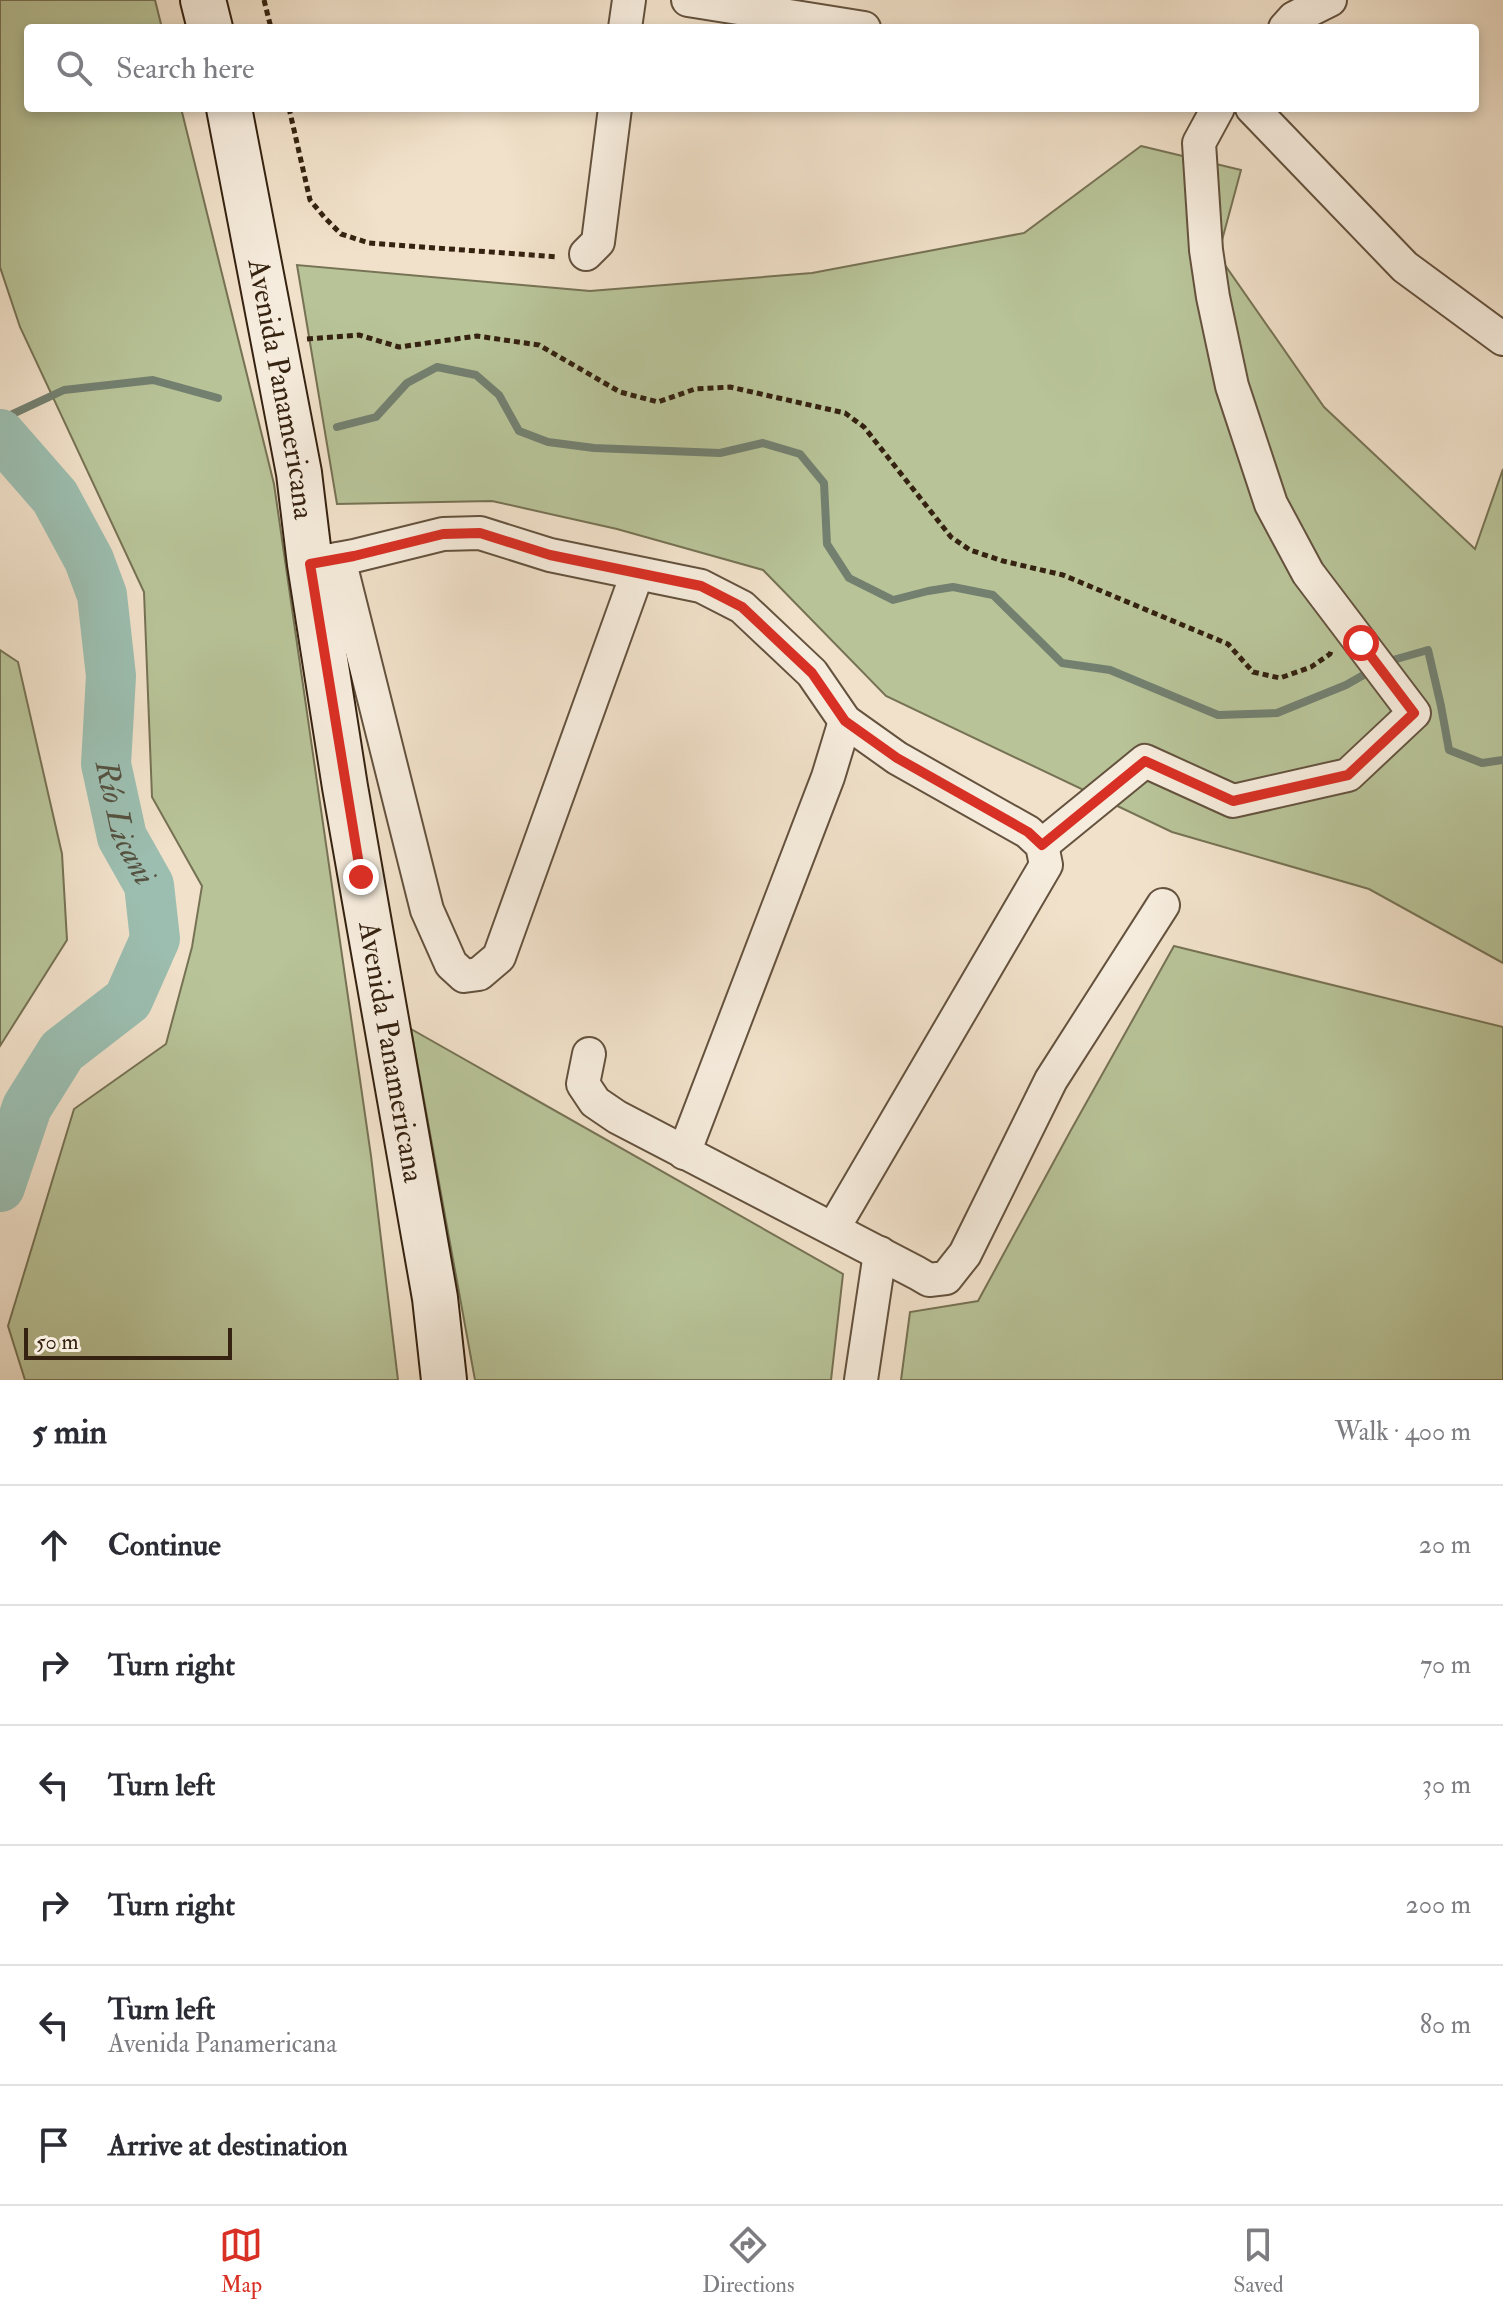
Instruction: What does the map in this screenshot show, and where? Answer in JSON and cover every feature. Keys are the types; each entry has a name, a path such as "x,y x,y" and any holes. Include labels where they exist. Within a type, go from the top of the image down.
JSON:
{"main road":[{"path":"203,0 209,24"},
{"name":"Avenida Panamericana","path":"230,112 299,473 325,561 345,787 435,1298 444,1380"}],"street":[{"path":"626,24 629,0"},
{"path":"688,0 839,24"},
{"path":"1289,24 1294,18 1330,0"},
{"path":"586,254 598,242 614,112"},
{"path":"1042,845 1145,761 1233,801 1348,775 1414,713 1308,573 1271,504 1232,386 1206,250 1199,143 1216,112"},
{"path":"1256,112 1405,267 1503,339"},
{"path":"637,574 499,957 479,974 464,976 451,964 427,910 325,561 443,534 480,533 550,555 701,586 742,607 812,673 845,721 897,758 1028,832 1042,845 1046,865 833,1229"},
{"path":"684,1153 828,777 845,721"},
{"path":"589,1054 583,1084 595,1102 617,1117 929,1280 946,1278 965,1254 1051,1080 1163,905"},
{"path":"861,1380 880,1253"}],"path":[{"path":"264,0 270,24"},
{"path":"290,112 310,200 341,234 369,243 567,257 586,254"},
{"path":"274,342 359,335 399,347 477,336 539,345 620,392 658,402 695,389 730,387 845,413 864,427 951,537 970,550 1063,575 1228,644 1253,672 1280,678 1311,667 1330,654 1334,639"}],"green space":[{"path":"0,0 155,0 161,24 24,24 24,112 182,112 274,484 371,1156 398,1380 25,1380 8,1326 74,1109 166,1044 192,947 202,886 152,797 144,592 20,327 0,267"},
{"path":"1141,146 1241,170 1218,255 1324,407 1475,549 1503,469 1503,963 1369,889 1172,832 886,696 763,570 617,529 492,501 337,504 297,265 590,291 812,273 1024,233"},
{"path":"0,650 18,662 62,854 67,940 0,1046"},
{"path":"1174,946 1503,1027 1503,1380 901,1380 910,1312 978,1301"},
{"path":"411,1029 843,1274 831,1380 475,1380"}],"waterway":[{"path":"337,427 376,417 407,383 437,367 476,375 499,395 519,431 548,442 594,448 720,453 763,443 800,454 824,483 827,544 849,578 893,600 953,587 993,595 1062,663 1110,670 1218,715 1277,713 1346,685 1374,669"},
{"path":"0,420 64,390 153,380 218,398"},
{"name":"Río Licani","path":"0,434 55,497 89,560 102,595 111,676 106,764 122,837 149,885 155,939 128,1000 62,1051 27,1107 0,1187"},
{"path":"1386,662 1428,650 1449,750 1482,763 1503,760"}],"route":[{"path":"361,877 310,564 443,534 480,533 550,555 701,586 742,607 812,673 845,721 897,758 1028,832 1042,845 1145,761 1233,801 1348,775 1414,713 1361,643"}]}
